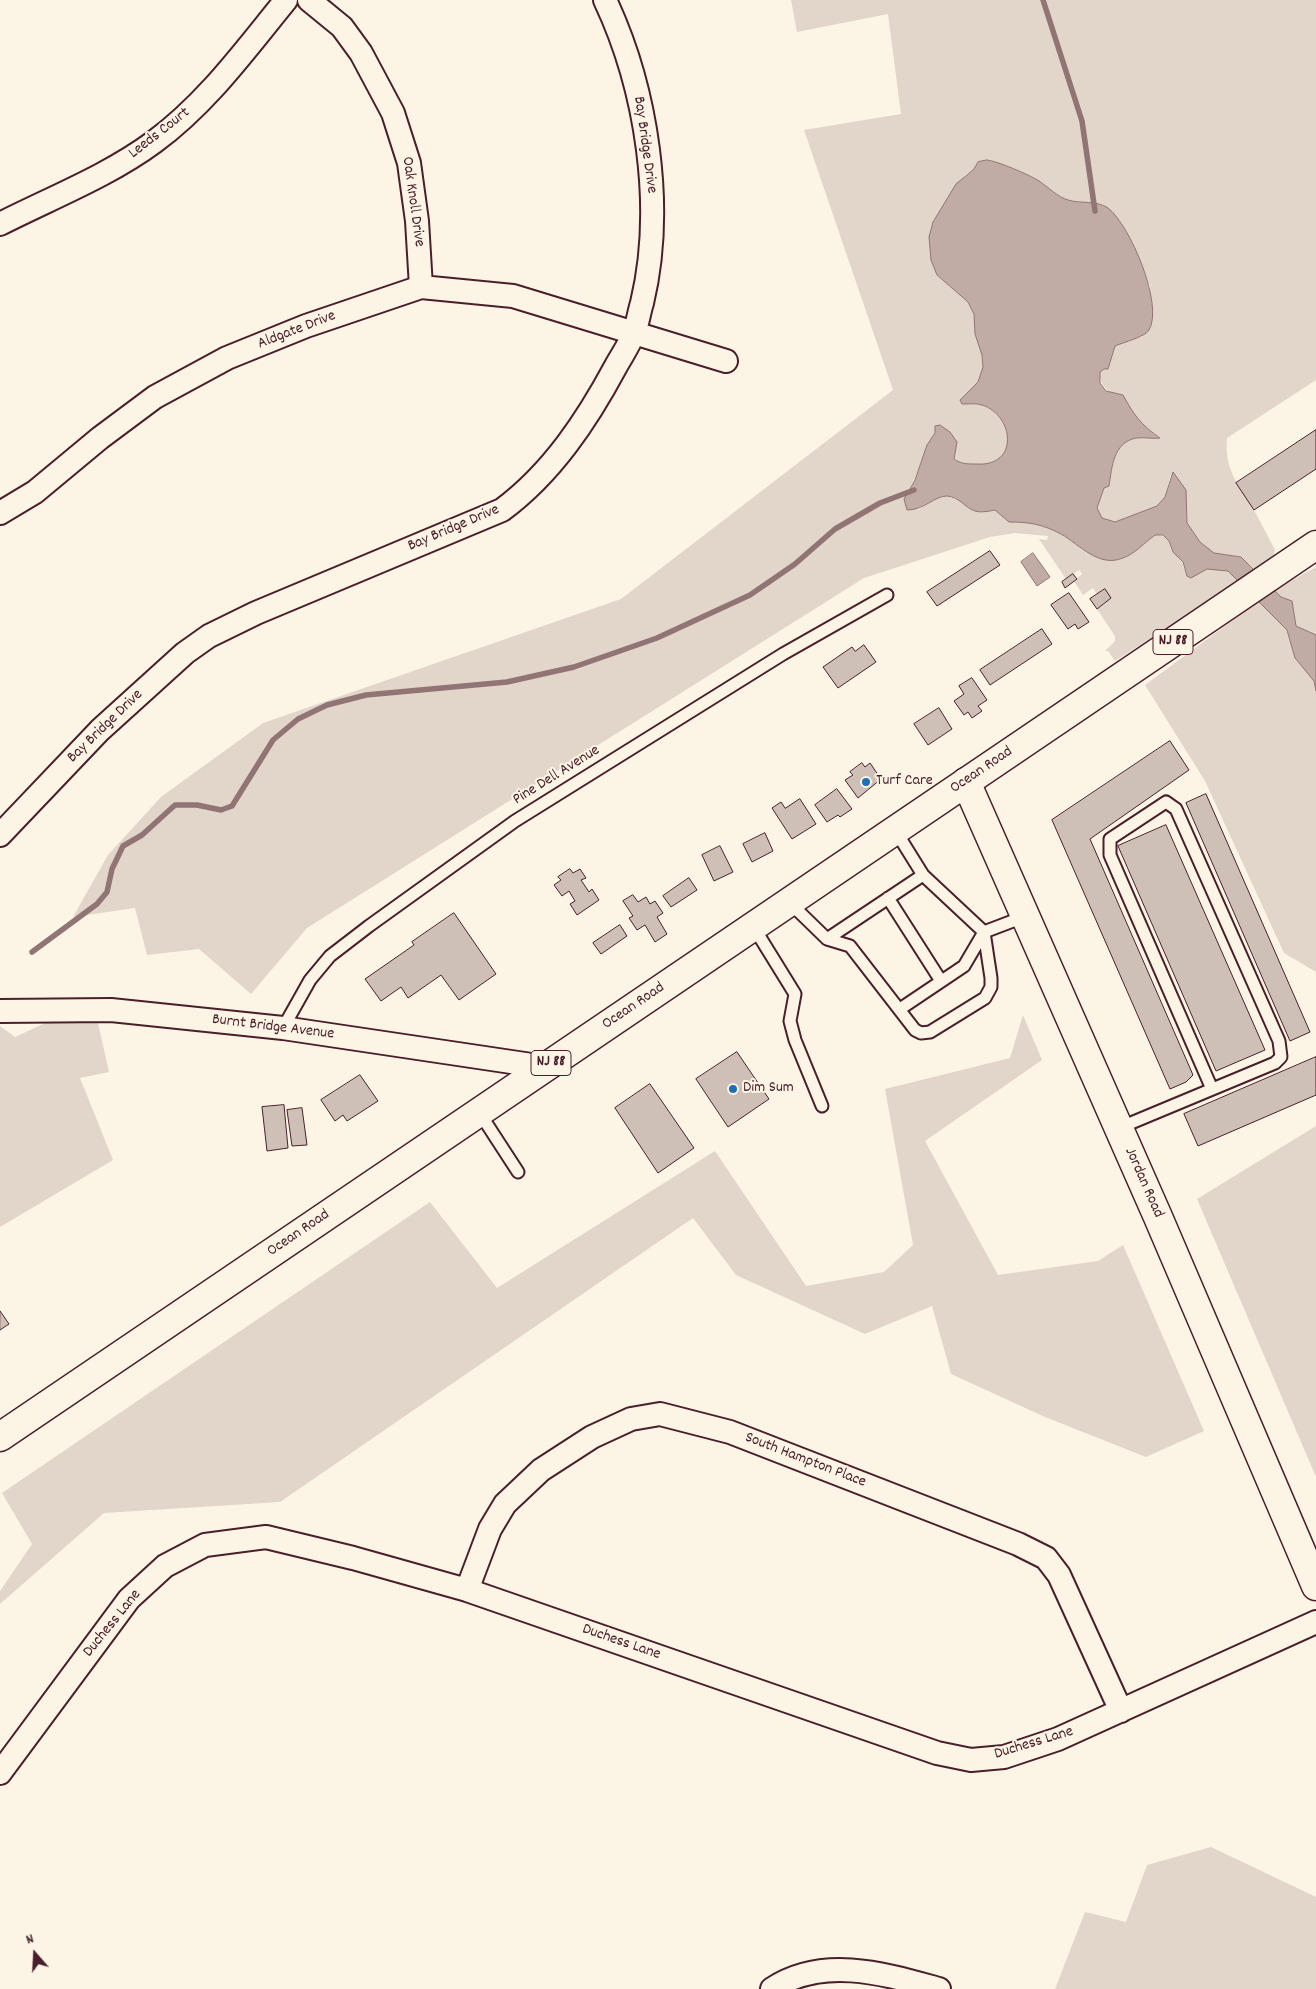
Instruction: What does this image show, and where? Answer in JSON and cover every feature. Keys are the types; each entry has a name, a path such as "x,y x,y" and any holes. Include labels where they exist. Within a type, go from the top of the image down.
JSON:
{"main road":[{"name":"Ocean Road","path":"0,1437 1316,545"},
{"name":"Jordan Road","path":"966,782 1158,1216 1316,1586"}],"street":[{"name":"Leeds Court","path":"0,224 119,165 154,142 181,120 220,82 286,0"},
{"name":"Oak Knoll Drive","path":"309,0 342,27 361,54 393,113 409,164 417,221 421,287"},
{"name":"Bay Bridge Drive","path":"0,835 100,730 185,653 209,636 256,613 502,510 528,491 583,424 635,332 648,278 652,243 652,182 636,83 616,22 605,0"},
{"name":"Aldgate Drive","path":"0,513 35,492 100,438 155,397 219,363 306,326 421,287 513,296 726,361"},
{"name":"Burnt Bridge Avenue","path":"0,1011 110,1010 283,1028 545,1067"},
{"name":"South Hampton Place","path":"466,1590 490,1529 500,1512 505,1504 540,1470 592,1437 631,1419 660,1414 730,1432 1018,1544 1046,1558 1060,1575 1121,1711"},
{"name":"Duchess Lane","path":"0,1773 129,1599 165,1566 205,1546 266,1537 353,1558 466,1590 937,1753 971,1760 1004,1756 1058,1739 1316,1622"},
{"path":"772,1989 785,1981 822,1970 853,1969 939,1989"}],"lane":[{"name":"Pine Dell Avenue","path":"283,1028 310,980 330,956 384,915 524,816 783,654 887,595"},
{"path":"1118,1128 1275,1063 1281,1058 1280,1040 1176,809 1166,802 1110,839 1110,854 1212,1089"},
{"path":"789,902 827,939 850,946 915,1030 921,1033 930,1032 985,998 990,987 991,978 984,932 923,875 895,830"},
{"path":"827,939 923,875"},
{"path":"888,898 941,981"},
{"path":"900,1009 964,966 984,932 1026,916"},
{"path":"753,926 795,994 790,1021 795,1040 822,1106"},
{"path":"479,1112 518,1172"}],"shaded area":[{"path":"791,0 1316,0 1316,380 1227,438 1230,469 1275,550 1273,557 1255,570 1241,557 1214,553 1200,542 1187,523 1186,508 1171,474 1165,497 1157,506 1115,522 1102,518 1097,508 1104,488 1109,486 1118,450 1128,441 1136,438 1160,437 1140,422 1126,400 1111,393 1104,387 1100,372 1108,369 1115,346 1131,338 1142,337 1150,286 1121,223 1102,204 1066,200 1037,180 1007,166 974,169 965,175 933,222 937,275 968,302 974,314 975,334 982,355 983,367 978,382 961,400 963,404 980,404 993,411 1001,419 1006,429 1008,440 1006,450 1000,458 990,463 967,464 954,459 956,442 935,433 908,490 918,510 937,498 947,496 959,500 975,511 995,510 1009,522 1029,523 1048,528 1061,534 1090,554 1106,560 1128,556 1155,535 1161,536 1167,538 1182,563 1184,570 1200,572 1207,569 1223,569 1239,581 1115,661 1108,651 1105,651 1115,641 1115,636 1097,609 1111,598 1104,589 1097,594 1093,588 1083,595 1074,581 1082,574 1079,570 1066,579 1039,539 1047,540 1048,536 1015,533 990,537 864,578 307,928 251,994 199,949 147,955 135,908 73,917 108,855 161,797 263,723 621,599 893,390 804,130 901,114 888,14 797,32"},
{"path":"987,160 1028,175 1064,199 1099,204 1108,208 1117,217 1126,231 1135,247 1142,266 1152,303 1152,318 1149,330 1139,337 1115,346 1108,369 1100,372 1100,383 1106,391 1123,395 1138,419 1160,438 1136,438 1122,445 1118,450 1109,486 1104,488 1097,508 1102,518 1115,522 1157,506 1165,497 1173,472 1186,490 1187,523 1200,542 1214,553 1241,557 1281,597 1292,601 1296,626 1316,635 1316,691 1314,681 1295,658 1287,630 1228,571 1207,569 1191,578 1187,576 1183,562 1173,552 1169,541 1163,535 1155,535 1128,556 1106,560 1090,554 1061,534 1048,528 1029,523 1009,522 995,510 975,511 952,497 938,498 919,508 907,510 904,499 915,480 927,445 935,433 935,426 940,425 950,432 957,442 954,459 962,463 990,463 1000,457 1006,449 1008,439 1001,419 993,411 982,405 962,404 960,400 978,382 983,367 982,355 975,334 974,314 968,302 937,275 931,260 929,237 933,222 956,184 974,169 978,162"},
{"path":"1033,553 1050,577 1037,586 1021,562"},
{"path":"1316,567 1316,635 1296,626 1281,597 1274,590"},
{"path":"1259,601 1287,630 1295,658 1314,681 1316,691 1316,972 1284,953 1205,781 1145,685"},
{"path":"93,1001 109,1072 80,1078 113,1160 0,1227 0,1026 15,1037"},
{"path":"1023,1015 1042,1060 925,1141 998,1275 1098,1261 1123,1245 1204,1431 1146,1457 1045,1417 951,1374 932,1306 865,1334 736,1275 693,1218 280,1502 104,1513 0,1604 0,1591 32,1544 2,1493 430,1202 497,1288 715,1151 806,1286 884,1272 913,1245 885,1089 1010,1058"},
{"path":"1316,1126 1316,1477 1197,1199"},
{"path":"1211,1847 1316,1897 1316,1989 1055,1989 1085,1912 1126,1922 1147,1865"}],"building":[{"path":"1316,430 1316,469 1254,510 1236,483"},
{"path":"990,551 1000,565 937,606 927,592"},
{"path":"1073,574 1077,579 1065,588 1062,582"},
{"path":"1105,589 1111,598 1097,609 1090,599"},
{"path":"1069,593 1089,622 1078,629 1075,624 1068,629 1051,605"},
{"path":"1042,629 1052,644 990,685 980,670"},
{"path":"864,645 876,662 838,688 823,667 852,647 855,651"},
{"path":"972,678 987,700 978,706 982,711 972,718 968,712 964,715 954,701 964,694 959,686"},
{"path":"939,708 952,729 928,745 914,724"},
{"path":"1170,741 1189,770 1090,839 1193,1075 1186,1082 1170,1089 1052,820"},
{"path":"862,763 865,767 870,763 881,779 858,798 845,780 853,775 850,772"},
{"path":"837,789 852,809 840,817 838,815 827,822 815,805"},
{"path":"1206,794 1310,1032 1290,1041 1186,803"},
{"path":"800,799 816,824 792,839 772,808 781,802 785,808"},
{"path":"1166,825 1265,1050 1216,1071 1118,846"},
{"path":"765,833 773,851 752,862 743,844"},
{"path":"720,846 733,872 714,881 702,855"},
{"path":"570,869 573,873 580,869 586,878 581,880 589,892 592,889 599,900 577,915 570,904 575,901 569,891 562,896 554,885 561,880 558,877"},
{"path":"689,878 697,890 671,907 663,896"},
{"path":"633,895 638,902 646,897 650,904 655,901 663,913 657,917 667,934 655,942 645,925 637,930 629,918 633,916 623,901"},
{"path":"454,913 496,974 459,1000 441,975 408,998 401,987 381,1001 365,979 414,945 412,942"},
{"path":"620,925 627,936 601,954 593,943"},
{"name":"Dim Sum","path":"737,1052 769,1099 728,1127 696,1079"},
{"path":"1316,1057 1316,1095 1198,1146 1184,1114"},
{"path":"360,1075 378,1101 347,1121 343,1115 335,1121 321,1100"},
{"path":"650,1084 694,1148 658,1173 615,1108"},
{"path":"284,1105 288,1148 267,1151 262,1107"},
{"path":"302,1108 307,1145 292,1146 287,1110"},
{"path":"0,1311 9,1324 0,1330"}],"waterway":[{"path":"1043,0 1082,121 1095,211"},
{"path":"32,952 97,904 107,892 112,869 123,846 142,835 175,805 197,805 221,810 232,806 273,740 298,719 327,705 366,695 507,682 574,667 657,638 750,595 795,564 835,529 880,503 914,490"}],"place":[{"name":"Turf Care","path":"866,782"},
{"name":"Dim Sum","path":"733,1089"}]}
